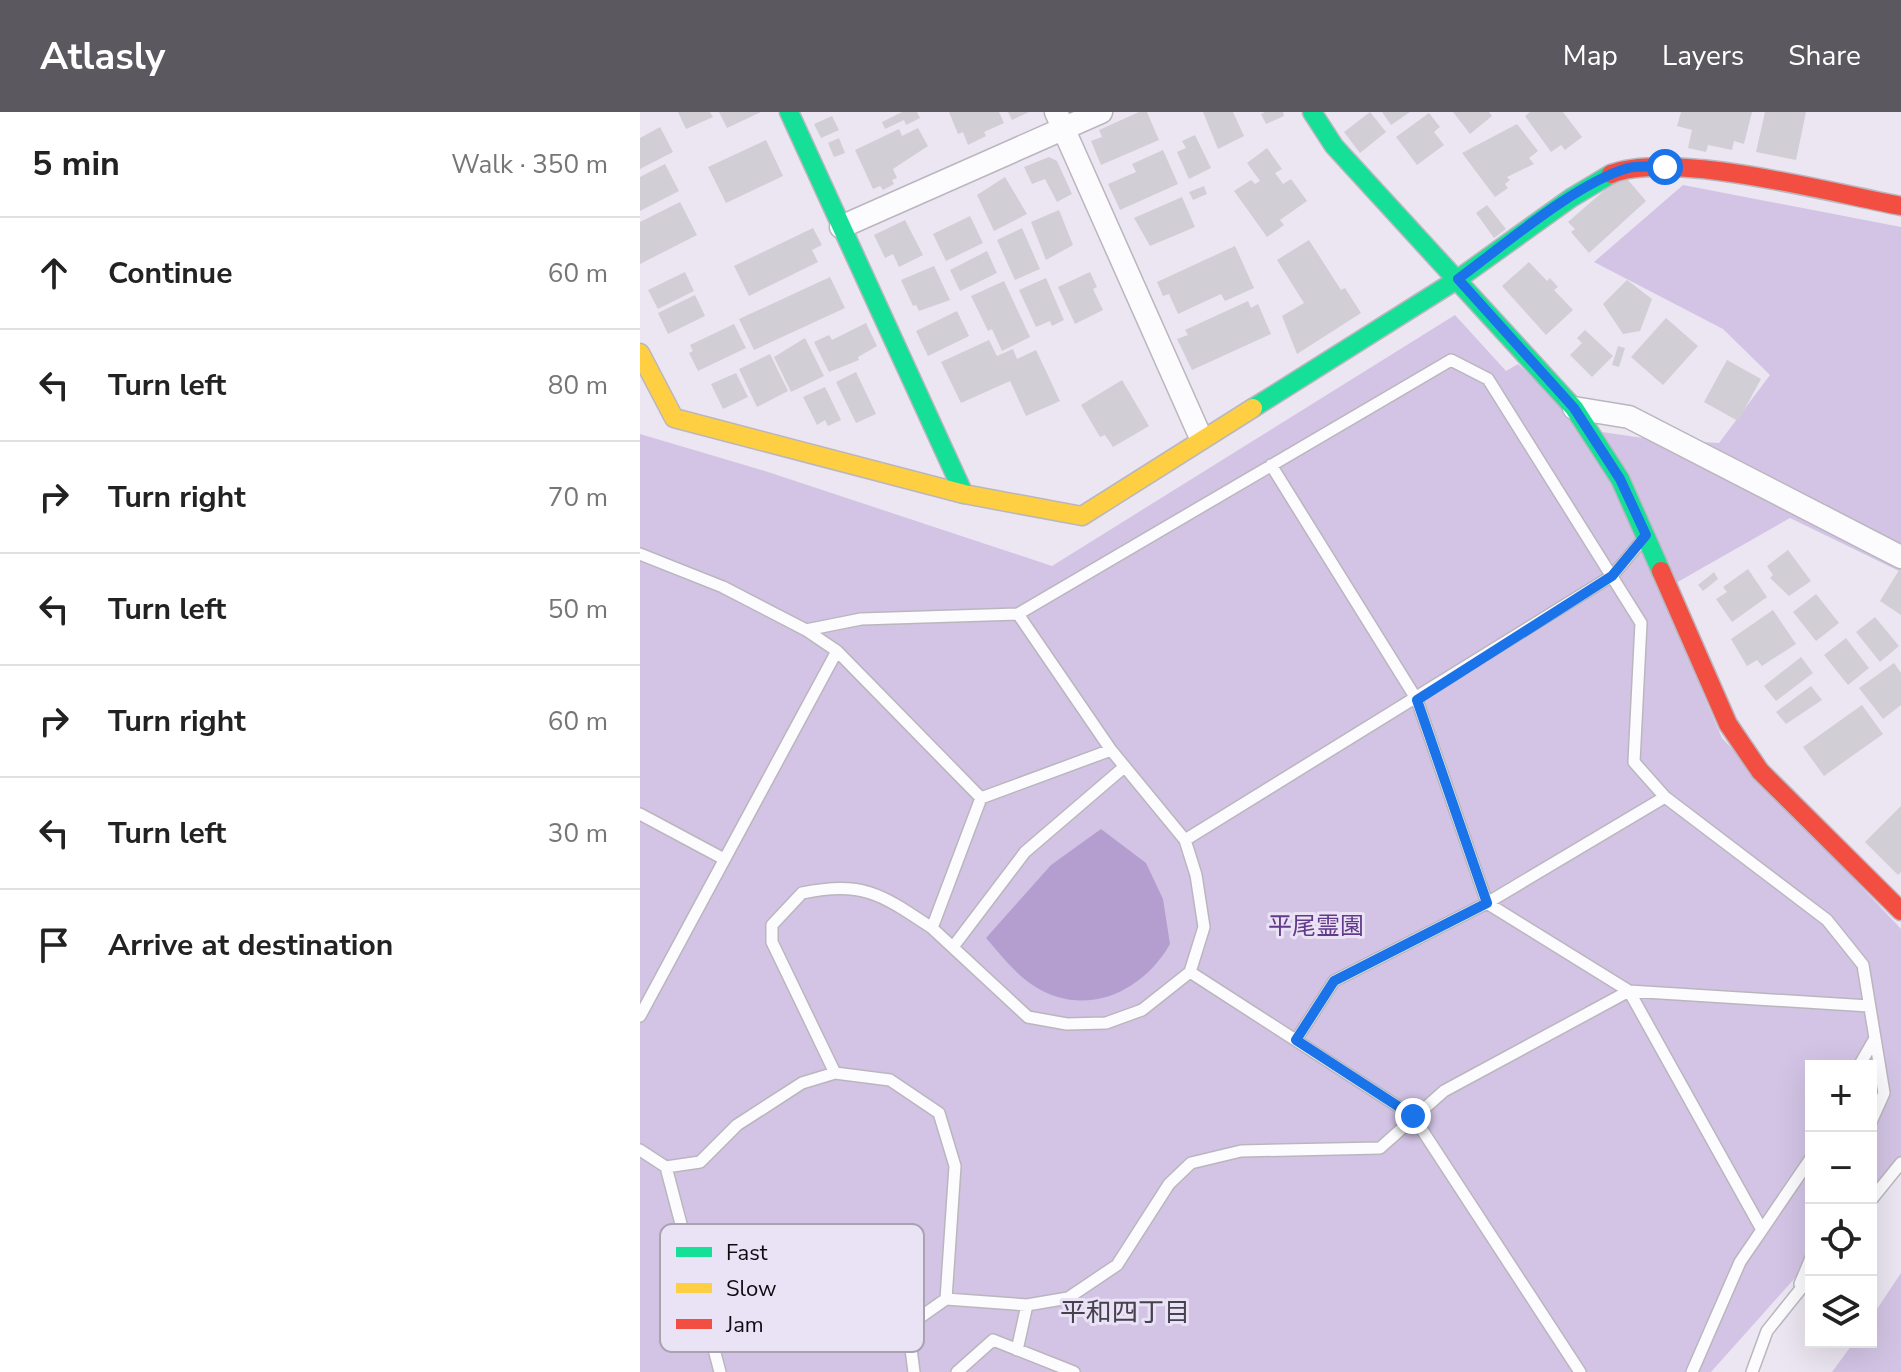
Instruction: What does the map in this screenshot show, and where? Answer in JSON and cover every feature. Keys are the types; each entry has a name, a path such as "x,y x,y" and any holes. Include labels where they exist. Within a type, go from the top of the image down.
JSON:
{"street":[{"path":"789,112 964,494"},
{"path":"841,227 1059,120 1101,112"},
{"path":"1312,112 1334,146 1574,408 1620,479 1728,724 1760,771 1901,911"},
{"path":"1059,120 1201,438"},
{"path":"640,353 674,418 964,494 1082,516 1201,438 1458,279 1571,198 1613,173 1633,167 1713,170 1900,205"},
{"path":"1574,408 1629,417 1901,557"}],"lane":[{"path":"806,630 861,619 1018,614 1451,360 1488,379 1641,623 1634,762 1665,797 1827,920 1863,965 1884,1093 1877,1109"},
{"path":"1271,465 1417,700 1487,903 1629,991 1869,1006"},
{"path":"1185,840 1417,700 1612,576 1646,535"},
{"path":"640,554 723,587 806,630 837,651 981,798"},
{"path":"835,1073 772,942 772,925 802,893 830,888 861,888 900,906 932,928 1028,1017 1067,1024 1106,1023 1142,1010 1190,972 1204,927 1196,875 1185,840 1123,768 1018,614"},
{"path":"640,1016 837,651"},
{"path":"932,928 981,798 1111,750"},
{"path":"953,947 1025,852 1123,768"},
{"path":"1296,1040 1334,981 1487,903 1665,797"},
{"path":"640,814 724,859"},
{"path":"1190,972 1413,1116 1580,1372"},
{"path":"924,1315 946,1299 1027,1305 1068,1298 1117,1265 1169,1184 1191,1163 1241,1151 1380,1148 1444,1091 1629,991"},
{"path":"1629,991 1761,1228"},
{"path":"1863,1060 1875,1039"},
{"path":"640,1150 666,1167 700,1162 737,1125 802,1083 835,1073 890,1080 939,1113 955,1166 946,1299"},
{"path":"1877,1193 1901,1163"},
{"path":"1692,1372 1740,1262 1805,1166"},
{"path":"666,1167 681,1224"},
{"path":"1794,1296 1805,1271"},
{"path":"1752,1372 1767,1331 1805,1283"},
{"path":"1017,1350 1027,1305"},
{"path":"957,1372 993,1340 1074,1372"},
{"path":"715,1352 720,1372"},
{"path":"913,1352 914,1372"}],"green space":[{"name":"平尾霊園","path":"1683,185 1901,227 1901,572 1790,518 1660,592 1722,738 1901,929 1901,1159 1877,1186 1877,1060 1805,1060 1805,1267 1711,1372 640,1372 640,434 765,471 1052,566 1455,315 1506,371 1518,364 1588,430 1650,439 1719,443 1770,375 1723,329 1594,262"},
{"path":"1901,1273 1901,1372 1832,1372 1850,1348 1877,1348 1877,1309"}],"shaded area":[{"path":"1101,829 1146,863 1163,899 1170,944 1145,975 1111,995 1092,1000 1053,996 1027,981 986,938 1051,865"}],"building":[{"path":"678,112 710,112 713,117 686,129"},
{"path":"719,112 761,112 727,128"},
{"path":"902,112 917,112 920,118 906,125 904,120 885,129 882,122"},
{"path":"949,112 999,112 1004,123 984,132 986,136 968,145 963,132 958,134"},
{"path":"1008,112 1029,112 1012,120"},
{"path":"1139,112 1147,112 1159,140 1101,165 1091,141 1102,137 1099,130"},
{"path":"1203,112 1233,112 1244,136 1218,149"},
{"path":"1283,112 1284,116 1266,124 1261,114"},
{"path":"1370,112 1386,132 1360,153 1344,132"},
{"path":"1382,112 1410,112 1391,125"},
{"path":"1453,112 1489,112 1492,116 1470,134"},
{"path":"1530,112 1563,112 1582,137 1565,150 1561,145 1551,152 1525,116"},
{"path":"1681,112 1752,112 1744,144 1734,141 1732,150 1708,145 1706,152 1688,148 1692,130 1677,126"},
{"path":"1765,112 1806,112 1796,160 1756,152"},
{"path":"1429,113 1440,127 1434,132 1444,145 1417,165 1396,137"},
{"path":"832,116 839,130 821,138 814,124"},
{"path":"1517,124 1538,151 1529,158 1534,164 1507,177 1510,180 1505,184 1508,188 1495,197 1462,153"},
{"path":"660,127 673,152 640,169 640,138"},
{"path":"918,128 928,146 893,169 897,178 892,180 894,184 883,190 880,186 873,189 855,150 899,129 902,136"},
{"path":"1195,135 1211,168 1189,179 1177,152 1186,148 1182,141"},
{"path":"839,138 845,153 834,157 828,143"},
{"path":"766,140 783,176 726,203 708,167"},
{"path":"1267,148 1282,169 1275,173 1283,184 1291,179 1307,201 1280,220 1284,225 1267,237 1234,191 1251,180 1255,184 1260,181 1247,163"},
{"path":"1163,150 1178,184 1120,210 1108,184 1136,172 1132,164"},
{"path":"1049,157 1057,161 1072,194 1057,202 1045,179 1032,184 1024,167"},
{"path":"665,164 679,191 640,211 640,177"},
{"path":"1623,174 1646,201 1589,253 1571,232 1575,229 1568,222"},
{"path":"1005,177 1027,214 994,231 977,195"},
{"path":"1204,186 1207,194 1193,200 1189,192"},
{"path":"1182,197 1195,227 1150,246 1134,218"},
{"path":"680,202 697,235 640,264 640,222"},
{"path":"1487,205 1506,229 1494,238 1476,213"},
{"path":"1059,210 1073,245 1046,260 1031,222"},
{"path":"970,216 983,243 946,261 933,234"},
{"path":"905,220 923,255 899,267 893,254 885,258 874,235"},
{"path":"813,228 822,245 812,250 818,262 749,296 734,266"},
{"path":"1022,228 1040,269 1015,280 997,240"},
{"path":"1309,240 1341,290 1345,288 1361,313 1297,354 1282,316 1304,303 1277,260"},
{"path":"1235,246 1254,288 1225,301 1221,294 1178,314 1169,294 1163,296 1157,282"},
{"path":"987,251 997,273 960,291 950,270"},
{"path":"1529,262 1547,281 1550,278 1558,287 1554,290 1573,310 1546,335 1502,286"},
{"path":"934,266 950,300 919,311 916,305 913,306 901,280"},
{"path":"685,272 694,291 658,309 648,290"},
{"path":"1090,272 1097,287 1093,289 1103,310 1075,324 1058,287"},
{"path":"830,277 845,308 754,350 739,319"},
{"path":"1046,278 1064,320 1052,326 1050,321 1036,327 1019,290"},
{"path":"1627,280 1652,299 1640,331 1623,334 1603,304"},
{"path":"1004,281 1030,337 1002,351 971,296"},
{"path":"695,295 705,316 668,334 658,313"},
{"path":"1248,301 1251,308 1258,304 1271,334 1192,370 1177,339 1188,335 1185,330"},
{"path":"957,311 969,336 928,356 916,331"},
{"path":"1666,318 1698,346 1663,385 1631,357"},
{"path":"866,323 877,346 858,357 859,360 829,372 814,342 829,335 832,340"},
{"path":"734,324 746,348 698,371 689,353 693,351 690,345"},
{"path":"1585,330 1613,356 1592,377 1570,355 1582,343 1577,338"},
{"path":"805,338 824,376 791,392 774,357"},
{"path":"989,340 997,356 1013,349 1017,359 1036,350 1060,401 1026,416 1010,381 961,403 941,362"},
{"path":"1618,346 1625,348 1619,367 1612,365"},
{"path":"770,354 788,391 757,407 739,369"},
{"path":"1727,360 1761,379 1738,421 1704,402"},
{"path":"856,372 876,414 856,423 836,382"},
{"path":"736,373 748,397 723,409 711,384"},
{"path":"1122,380 1149,426 1113,447 1105,435 1100,437 1081,405"},
{"path":"825,387 841,420 828,426 825,420 817,425 803,397"},
{"path":"1788,550 1811,581 1789,596 1770,578 1773,575 1767,566"},
{"path":"1901,567 1901,615 1880,601"},
{"path":"1748,569 1767,597 1732,622 1716,599 1727,592 1723,587"},
{"path":"1714,572 1718,579 1703,591 1698,585"},
{"path":"1816,594 1839,623 1816,641 1793,612"},
{"path":"1773,610 1796,644 1762,666 1757,660 1747,666 1731,639"},
{"path":"1875,617 1899,646 1880,662 1856,632"},
{"path":"1846,638 1869,668 1848,685 1824,655"},
{"path":"1801,657 1813,673 1776,701 1764,686"},
{"path":"1894,663 1901,673 1901,705 1883,719 1859,688"},
{"path":"1811,686 1822,700 1786,724 1776,712"},
{"path":"1862,705 1883,734 1824,776 1803,747"},
{"path":"1901,806 1901,872 1898,875 1865,842"}],"traffic: fast":[{"path":"789,112 964,494"},
{"path":"1312,112 1334,146 1574,408 1620,479 1661,571"},
{"path":"1253,408 1458,279 1571,198 1611,174"}],"traffic: slow":[{"path":"640,353 674,418 964,494 1082,516 1253,408"}],"traffic: jam":[{"path":"1611,174 1638,168 1711,170 1901,206"},
{"path":"1661,571 1728,724 1760,771 1901,911"}],"district":[{"name":"平和四丁目","path":"1125,1312"}],"route":[{"path":"1413,1116 1296,1040 1334,981 1487,903 1417,700 1612,576 1646,535 1620,479 1574,408 1458,279 1571,198 1613,173 1633,167 1665,167"}]}
